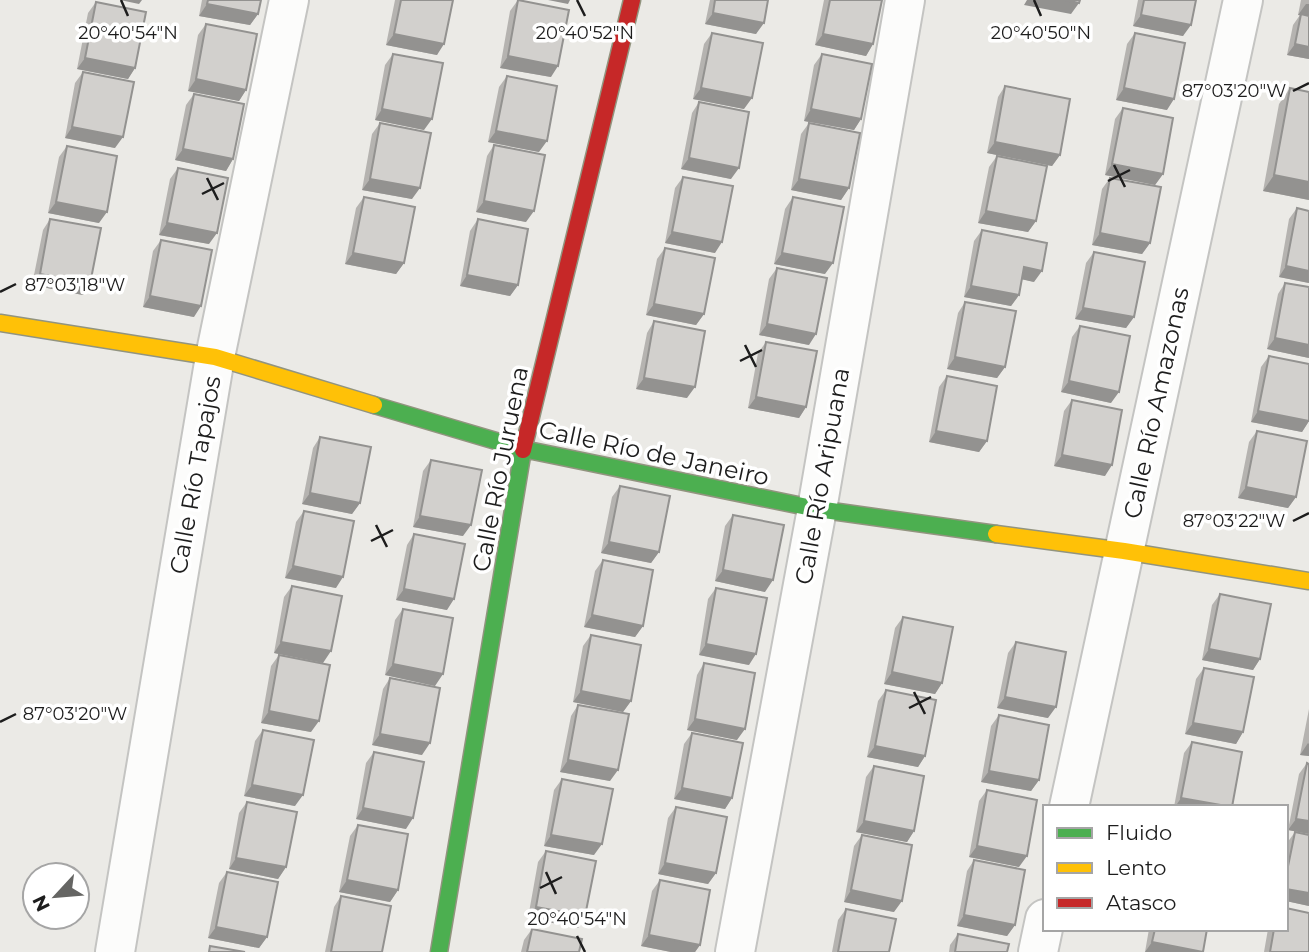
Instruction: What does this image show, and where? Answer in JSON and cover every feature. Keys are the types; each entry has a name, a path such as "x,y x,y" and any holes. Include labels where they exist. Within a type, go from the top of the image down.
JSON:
{"street":[{"name":"Calle Río Tapajos","path":"115,952 215,358 289,0"},
{"name":"Calle Río Juruena","path":"439,952 523,449 632,0"},
{"name":"Calle Río Aripuana","path":"735,952 817,509 905,0"},
{"name":"Calle Río Amazonas","path":"1069,805 1243,0"},
{"name":"Calle Río de Janeiro","path":"0,323 215,358 523,449 817,509 1124,551 1309,581"},
{"path":"1038,952 1043,928"}],"building":[{"path":"208,0 261,0 258,14 207,4"},
{"path":"401,0 453,0 444,44 394,34"},
{"path":"518,0 569,10 558,66 508,56"},
{"path":"715,0 768,0 764,23 713,13"},
{"path":"830,0 882,0 873,44 823,34"},
{"path":"1144,0 1196,0 1191,25 1141,15"},
{"path":"96,2 146,12 135,68 85,58"},
{"path":"1301,14 1309,16 1309,47 1295,44"},
{"path":"206,24 257,34 246,90 196,79"},
{"path":"712,33 763,43 752,98 701,88"},
{"path":"1135,33 1185,43 1174,99 1124,88"},
{"path":"393,54 443,63 432,119 382,109"},
{"path":"822,54 872,64 861,119 811,109"},
{"path":"83,72 134,82 123,137 72,127"},
{"path":"507,76 557,86 547,141 496,131"},
{"path":"1005,86 1070,99 1060,155 995,142"},
{"path":"1290,88 1309,92 1309,182 1274,175"},
{"path":"194,94 244,104 233,159 183,149"},
{"path":"699,102 749,112 739,168 689,158"},
{"path":"1123,108 1173,118 1163,174 1112,164"},
{"path":"380,123 431,133 420,188 370,179"},
{"path":"809,123 860,133 849,188 799,179"},
{"path":"494,145 545,155 534,211 484,201"},
{"path":"67,146 117,156 107,212 56,202"},
{"path":"997,156 1047,166 1036,221 986,211"},
{"path":"178,168 228,178 217,233 167,223"},
{"path":"683,177 733,186 722,242 672,232"},
{"path":"1110,178 1161,187 1150,243 1100,233"},
{"path":"364,197 415,207 404,263 353,253"},
{"path":"793,197 844,207 833,263 782,253"},
{"path":"1297,208 1309,211 1309,271 1286,266"},
{"path":"50,219 101,228 90,284 40,274"},
{"path":"478,219 528,229 518,285 467,275"},
{"path":"982,230 1047,243 1042,271 1024,267 1019,295 971,286"},
{"path":"161,240 212,250 201,306 150,296"},
{"path":"665,248 715,258 704,314 654,304"},
{"path":"1094,252 1145,262 1134,317 1083,308"},
{"path":"777,268 827,278 816,334 767,324"},
{"path":"1285,283 1309,287 1309,345 1275,338"},
{"path":"965,302 1016,311 1005,367 955,357"},
{"path":"654,321 705,331 695,387 644,378"},
{"path":"1080,326 1130,336 1119,392 1069,381"},
{"path":"766,342 817,351 806,407 756,397"},
{"path":"1269,356 1309,364 1309,421 1258,411"},
{"path":"947,376 997,386 987,441 936,431"},
{"path":"1072,400 1122,410 1112,465 1062,455"},
{"path":"1257,431 1307,441 1296,497 1246,487"},
{"path":"320,437 371,447 360,503 310,493"},
{"path":"431,460 482,470 471,525 420,516"},
{"path":"620,486 670,496 659,552 609,542"},
{"path":"304,511 354,521 343,577 293,566"},
{"path":"733,515 784,525 773,580 723,570"},
{"path":"414,534 465,544 454,599 404,589"},
{"path":"603,560 653,570 643,626 592,615"},
{"path":"292,586 342,596 331,651 281,642"},
{"path":"716,588 767,598 756,654 706,644"},
{"path":"1220,594 1271,604 1260,659 1209,649"},
{"path":"403,609 453,618 443,674 393,664"},
{"path":"903,617 953,627 942,683 892,672"},
{"path":"591,635 641,645 631,701 581,691"},
{"path":"1016,642 1066,652 1056,707 1005,697"},
{"path":"279,655 330,665 319,721 269,711"},
{"path":"704,663 755,673 745,729 695,719"},
{"path":"1204,668 1254,677 1243,732 1193,723"},
{"path":"390,678 440,688 430,743 380,734"},
{"path":"886,690 936,700 925,756 875,746"},
{"path":"578,705 629,714 618,770 568,760"},
{"path":"999,715 1049,725 1039,780 989,771"},
{"path":"263,730 314,740 303,795 252,785"},
{"path":"692,733 743,743 732,798 682,788"},
{"path":"1192,742 1242,752 1232,805 1181,798"},
{"path":"374,752 424,762 413,818 363,808"},
{"path":"1307,763 1309,764 1309,821 1296,819"},
{"path":"874,766 924,776 914,831 864,821"},
{"path":"562,779 613,789 602,844 551,835"},
{"path":"987,790 1037,800 1027,856 977,846"},
{"path":"247,802 297,812 286,867 236,858"},
{"path":"676,807 727,817 716,873 665,863"},
{"path":"358,825 408,834 398,890 347,880"},
{"path":"1295,832 1309,835 1309,893 1288,889 1288,866"},
{"path":"862,835 912,845 902,901 851,890"},
{"path":"546,851 596,861 585,916 536,907"},
{"path":"974,860 1025,870 1015,925 964,915"},
{"path":"227,872 278,882 267,937 216,927"},
{"path":"660,880 710,890 700,945 649,935"},
{"path":"341,896 391,906 382,952 331,952"},
{"path":"1288,908 1309,913 1309,952 1270,952 1274,931 1288,931"},
{"path":"846,909 896,919 889,952 838,952"},
{"path":"532,929 582,939 579,952 527,952"},
{"path":"1155,931 1207,931 1203,952 1152,942"},
{"path":"958,934 1009,944 1007,952 955,952"},
{"path":"210,946 245,952 209,952"}],"traffic: fast":[{"path":"374,405 523,449 817,509 996,534"},
{"path":"439,952 523,450"}],"traffic: slow":[{"path":"0,323 215,357 374,405"},
{"path":"996,534 1124,551 1309,581"}],"traffic: jam":[{"path":"523,450 632,0"}]}
